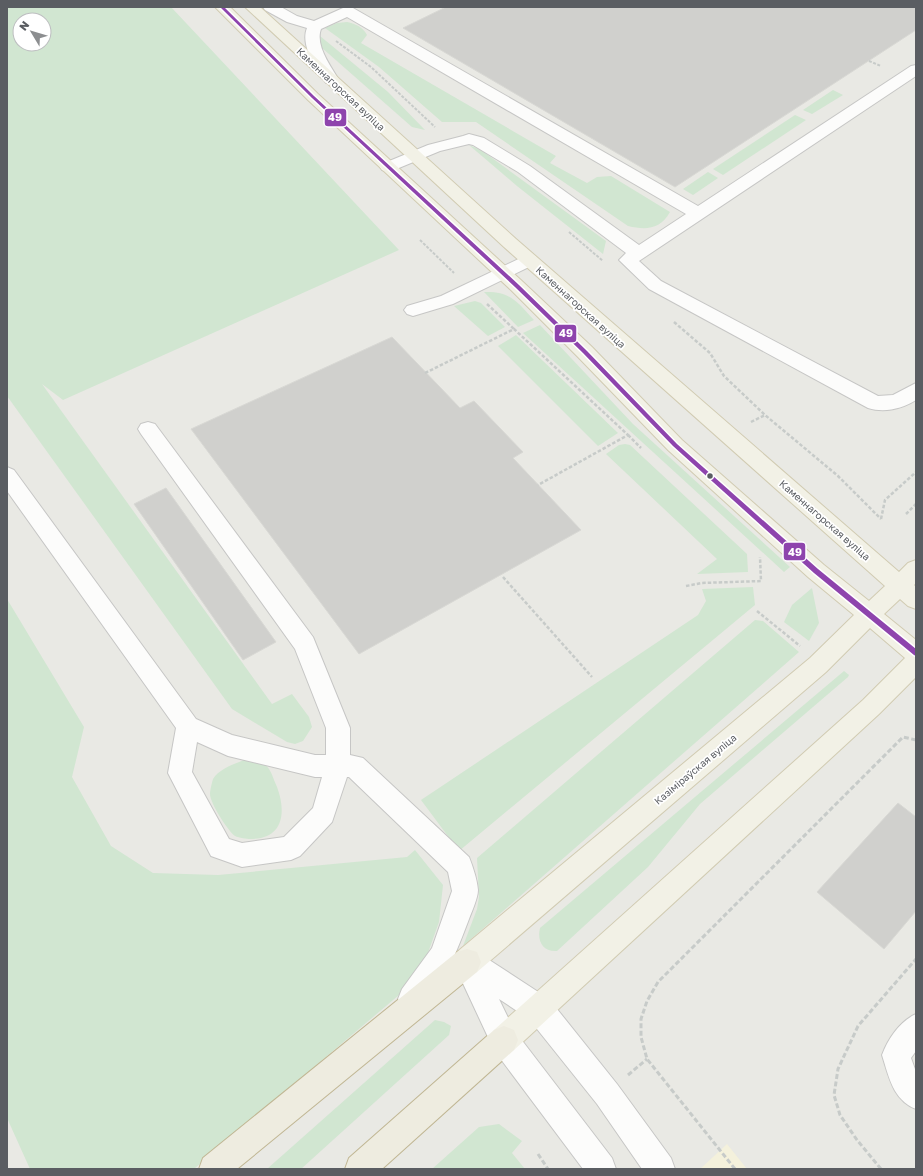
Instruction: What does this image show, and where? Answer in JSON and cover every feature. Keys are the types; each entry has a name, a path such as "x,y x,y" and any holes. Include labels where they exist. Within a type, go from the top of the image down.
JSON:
{"highway":[{"path":"214,1169 467,962"},
{"path":"360,1169 504,1040"}],"main road":[{"path":"222,7 313,97 503,273 585,352 675,445 816,571 916,653"},
{"name":"Каменнагорская вуліца","path":"252,7 529,260 916,600"},
{"name":"Казіміраўская вуліца","path":"467,962 818,665 898,584 916,569"},
{"path":"504,1040 871,708 916,662"}],"lane":[{"path":"270,7 292,19 315,26 353,9 700,214"},
{"path":"315,26 311,36 317,55 331,80"},
{"path":"916,69 700,214 628,260 655,285 853,392 875,402 888,403 904,400 916,390"},
{"path":"388,167 434,148 468,139 478,141 524,169 638,253"},
{"path":"413,310 447,300 529,260"},
{"path":"148,429 305,644 338,728 338,766 323,814 291,848 242,855 220,848 180,773 188,726"},
{"path":"7,475 188,726 228,745 315,766 354,766 460,866 464,891 442,956 399,1018"},
{"path":"467,962 539,1009 607,1094 660,1169"},
{"path":"467,962 504,1040 600,1169"},
{"path":"916,1028 896,1055 906,1084 916,1095"}],"path":[{"path":"315,26 371,67 452,143"},
{"path":"567,230 609,266"},
{"path":"669,317 710,353 724,376 760,410 838,476 881,519 885,500 916,472"},
{"path":"425,373 514,329 645,451"},
{"path":"538,485 628,436"},
{"path":"906,514 916,504"},
{"path":"686,586 702,582 761,582 761,557 755,552"},
{"path":"503,577 592,677"},
{"path":"757,611 806,652"},
{"path":"735,1169 647,1059 640,1037 645,1001 658,982 903,737 916,740"},
{"path":"881,1169 857,1140 840,1115 834,1095 838,1069 858,1026 916,959"},
{"path":"625,1077 647,1059"},
{"path":"538,1154 548,1169"}],"shaded area":[{"path":"727,1144 747,1169 700,1169"}],"green space":[{"path":"7,7 171,7 399,250 63,400 42,384 272,704 292,694 309,717 312,727 303,741 295,744 287,742 232,709 7,396"},
{"path":"347,22 359,26 367,35 361,43 556,156 550,163 587,183 597,177 611,176 670,212 662,222 652,227 640,228 628,226 476,122 442,122 379,67 325,28 337,23"},
{"path":"320,36 388,92 425,130 412,127 321,47"},
{"path":"833,90 843,95 812,114 803,110"},
{"path":"795,115 806,120 723,175 713,169"},
{"path":"469,145 481,150 606,241 603,254 517,186"},
{"path":"708,172 718,178 693,195 683,189"},
{"path":"484,292 501,293 513,299 534,320 518,327"},
{"path":"475,301 481,303 505,327 488,336 454,306"},
{"path":"540,325 633,424 790,567 784,572 523,333"},
{"path":"516,335 618,433 598,446 498,346"},
{"path":"619,445 630,445 747,554 748,572 697,574 717,559 606,454"},
{"path":"753,587 755,605 459,851 421,800 698,615 706,601 702,589"},
{"path":"812,588 819,623 809,641 784,622 792,605"},
{"path":"7,599 84,727 72,777 111,846 153,873 218,875 407,857 415,850 443,885 439,922 419,978 194,1169 30,1169 7,1118"},
{"path":"755,620 763,621 799,652 463,946 477,909 479,897 477,858"},
{"path":"844,671 849,675 848,677 700,804 648,867 557,951 548,950 544,947 539,937 540,928"},
{"path":"244,760 258,761 267,766 278,790 282,810 281,819 277,827 271,833 262,837 249,839 235,836 228,829 213,804 210,794 213,779 219,772"},
{"path":"435,1020 444,1022 451,1026 449,1035 301,1169 267,1169"},
{"path":"499,1124 522,1141 512,1153 525,1169 432,1169 479,1127"}],"building":[{"path":"446,7 916,7 916,30 675,187 403,28"},
{"path":"392,337 460,408 474,401 523,452 513,458 581,530 359,654 191,429"},
{"path":"166,488 276,642 243,660 134,504"},
{"path":"898,803 916,817 916,911 884,949 817,892"}],"transit line":[{"name":"49","path":"222,7 313,97 517,286 585,352 675,445 816,571 916,653"}]}
